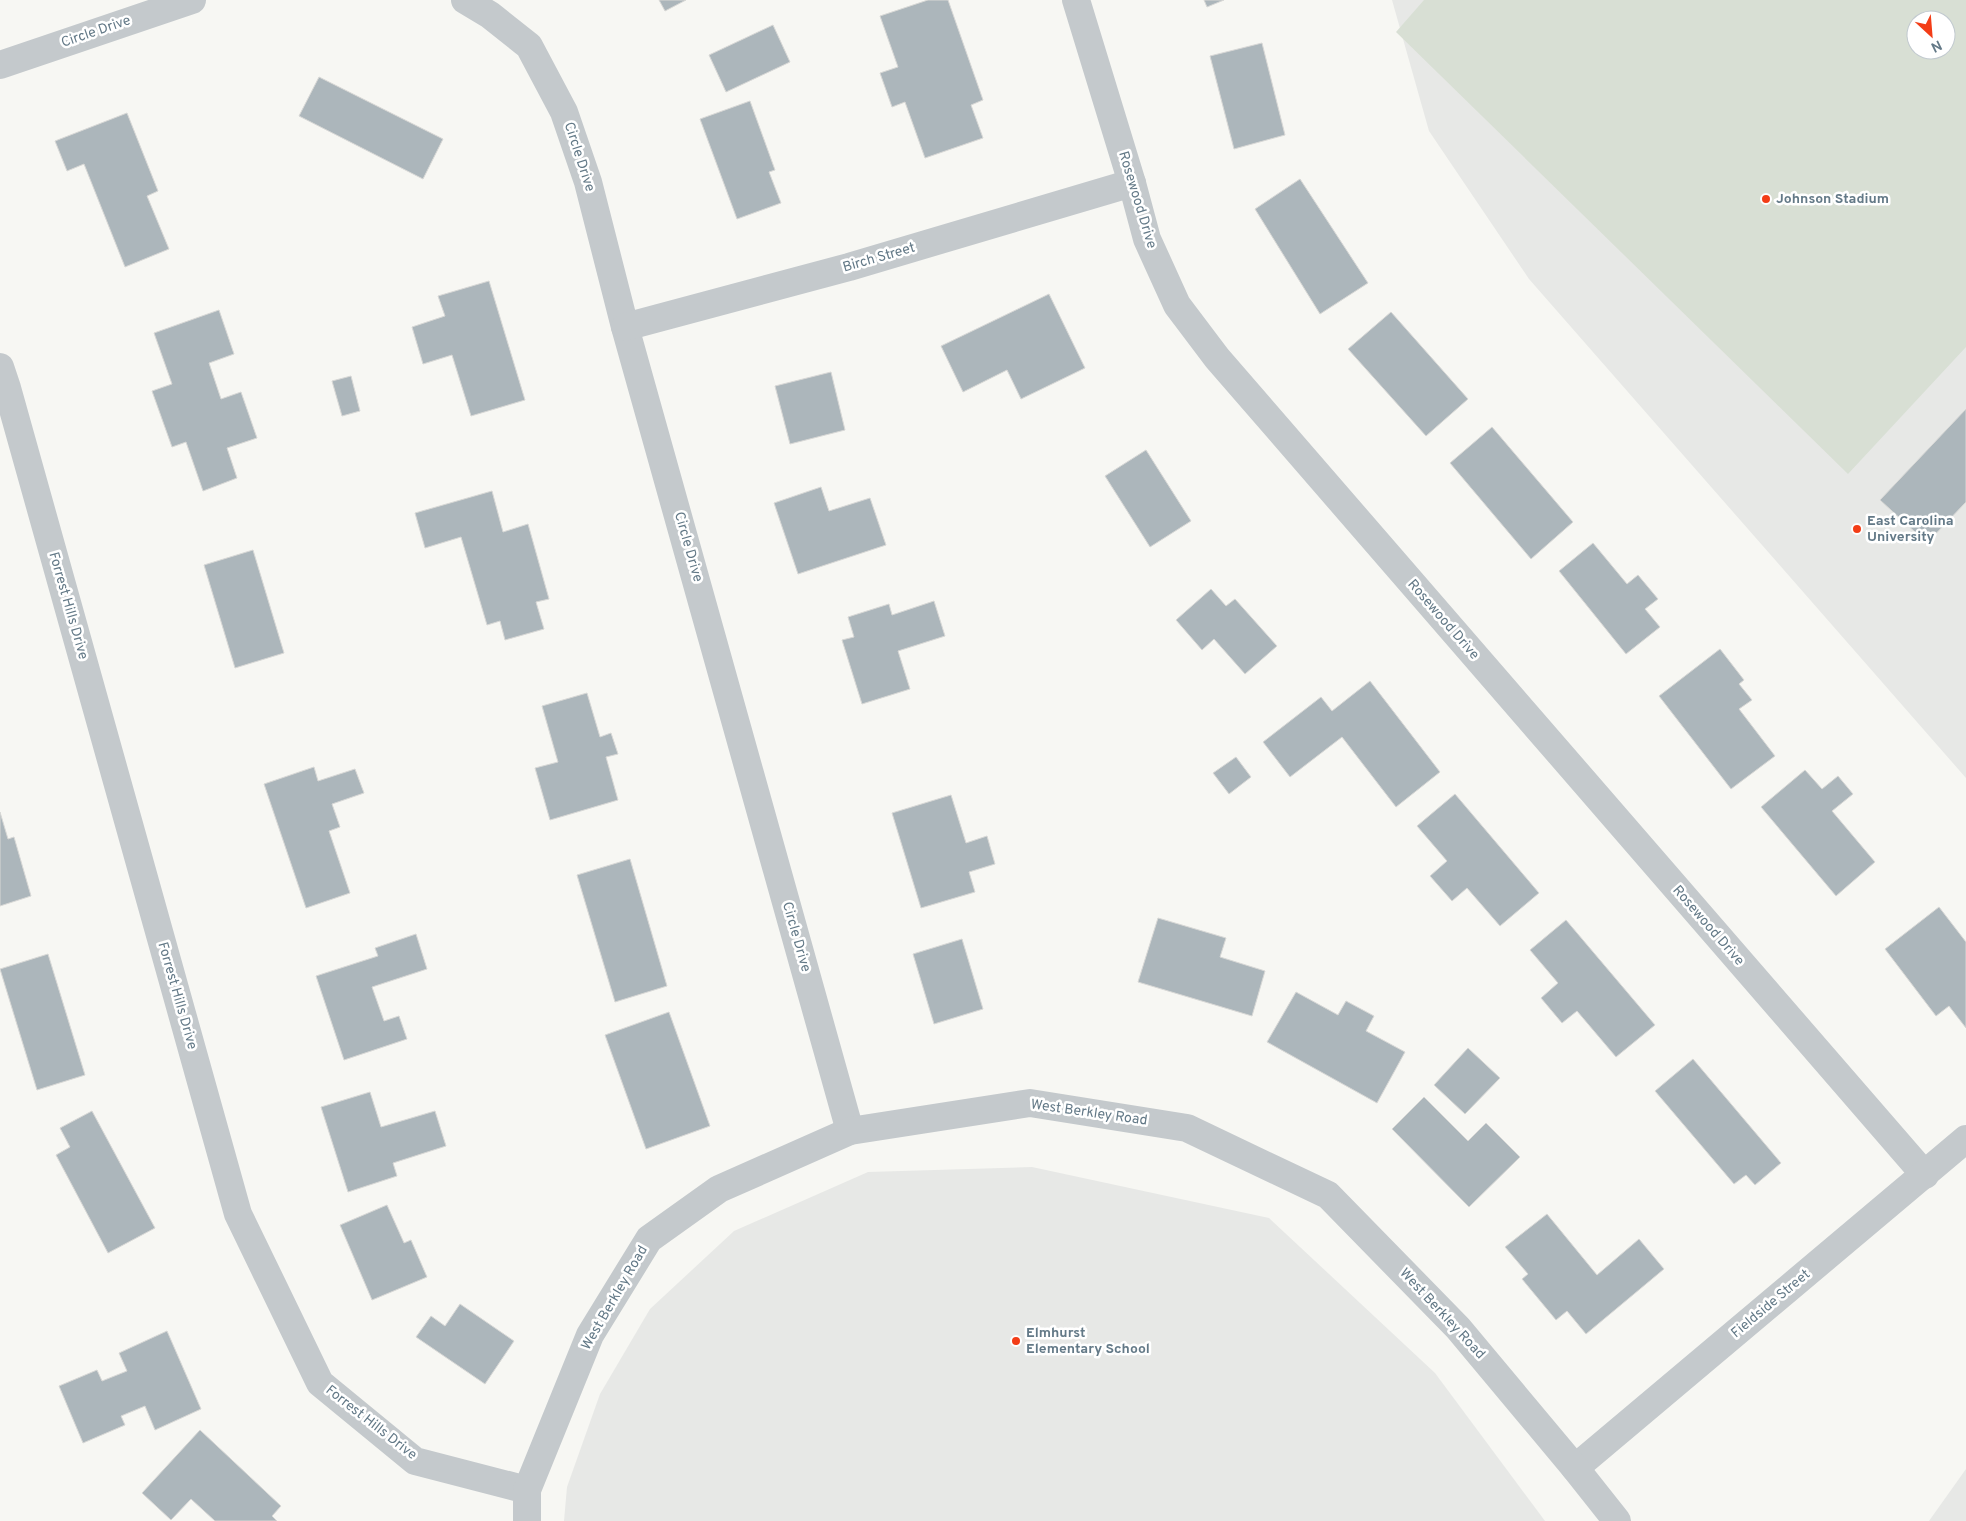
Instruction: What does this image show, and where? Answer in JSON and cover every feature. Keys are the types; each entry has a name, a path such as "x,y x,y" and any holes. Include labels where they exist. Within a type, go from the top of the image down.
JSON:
{"street":[{"name":"Circle Drive","path":"0,65 192,0"},
{"name":"Circle Drive","path":"465,0 490,15 529,46 564,112 588,182 625,327 850,1131"},
{"name":"Rosewood Drive","path":"1076,0 1132,183 1147,239 1177,305 1218,358 1924,1174"},
{"name":"Birch Street","path":"625,327 849,267 1132,183"},
{"name":"Forrest Hills Drive","path":"2,382 238,1214 320,1384 415,1460 526,1490"},
{"name":"West Berkley Road","path":"526,1490 590,1335 649,1239 719,1189 850,1131 1030,1103 1187,1128 1328,1195 1458,1328 1617,1521"},
{"name":"Fieldside Street","path":"1575,1468 1966,1139"},
{"path":"526,1490 527,1521"}],"shaded area":[{"name":"Johnson Stadium","path":"1392,0 1966,0 1966,778 1529,279 1429,131"},
{"name":"Johnson Stadium","path":"1424,0 1966,0 1966,347 1848,474 1396,32"},
{"name":"Elmhurst Elementary School","path":"1032,1167 1269,1218 1435,1373 1545,1521 564,1521 567,1487 600,1394 650,1309 734,1231 868,1172"},
{"path":"1966,1469 1966,1521 1929,1521"}],"building":[{"path":"659,0 686,0 665,11"},
{"path":"928,0 948,0 983,100 971,105 983,138 925,158 905,102 892,107 880,73 898,67 880,16"},
{"path":"1204,0 1224,0 1207,7"},
{"path":"773,25 790,62 726,92 709,55"},
{"path":"1262,43 1285,135 1234,149 1210,56"},
{"path":"319,77 443,139 423,179 299,116"},
{"path":"750,101 775,170 769,172 781,203 737,219 700,119"},
{"path":"127,113 158,191 147,196 169,249 125,267 84,164 67,171 55,141"},
{"path":"1300,179 1368,283 1320,314 1255,209"},
{"path":"489,281 525,400 471,416 452,355 423,364 412,327 445,316 438,296"},
{"path":"1049,294 1085,368 1021,399 1007,370 963,392 941,346"},
{"path":"219,310 234,354 209,363 221,399 241,392 257,438 227,448 237,478 203,491 186,442 172,447 152,391 172,384 154,333"},
{"path":"1391,312 1468,399 1426,436 1348,349"},
{"path":"831,372 845,430 790,444 775,386"},
{"path":"351,376 360,411 342,416 332,381"},
{"path":"1966,409 1966,502 1927,543 1880,500"},
{"path":"1492,427 1573,522 1531,559 1450,463"},
{"path":"1146,450 1191,521 1150,547 1105,476"},
{"path":"821,487 829,511 870,498 886,545 798,574 774,503"},
{"path":"492,491 503,532 528,524 549,599 536,602 544,629 505,640 500,621 487,625 461,537 425,548 415,513"},
{"path":"1593,543 1627,584 1638,575 1658,599 1645,609 1660,627 1626,654 1559,571"},
{"path":"253,550 284,653 235,668 204,565"},
{"path":"1211,589 1226,606 1235,599 1277,646 1245,674 1214,639 1202,650 1176,620"},
{"path":"934,601 945,636 898,651 910,689 862,704 842,640 854,637 848,617 889,604 892,615"},
{"path":"1720,649 1744,680 1739,684 1752,700 1739,709 1775,756 1731,789 1659,696"},
{"path":"1370,681 1440,772 1396,807 1342,737 1290,777 1263,742 1321,697 1332,711"},
{"path":"587,693 600,737 611,733 618,754 606,757 618,800 550,820 535,768 558,762 542,706"},
{"path":"1236,757 1251,777 1229,794 1213,773"},
{"path":"314,767 318,781 355,769 364,793 332,804 340,827 329,831 350,893 306,908 264,784"},
{"path":"1805,770 1822,789 1838,776 1853,794 1832,811 1875,862 1836,896 1761,807"},
{"path":"1455,794 1539,893 1500,926 1467,888 1452,901 1430,876 1447,861 1417,826"},
{"path":"951,795 966,843 987,836 995,864 969,872 975,892 921,908 892,813"},
{"path":"0,812 8,839 14,837 31,896 0,906"},
{"path":"630,859 667,986 615,1002 577,875"},
{"path":"1939,907 1966,942 1966,1028 1949,1006 1936,1016 1885,949"},
{"path":"1158,918 1226,938 1220,957 1265,971 1252,1016 1138,982"},
{"path":"1566,920 1655,1025 1616,1057 1577,1011 1562,1023 1541,998 1558,983 1530,950"},
{"path":"416,934 427,969 372,987 384,1021 399,1016 407,1039 344,1060 316,976 378,956 375,948"},
{"path":"962,939 983,1009 934,1024 913,954"},
{"path":"48,954 85,1075 37,1090 0,969"},
{"path":"1296,992 1338,1015 1346,1001 1374,1016 1366,1031 1405,1052 1377,1103 1267,1042"},
{"path":"669,1012 710,1126 646,1149 605,1035"},
{"path":"1468,1048 1500,1078 1465,1114 1434,1085"},
{"path":"1693,1059 1781,1163 1755,1185 1746,1175 1734,1184 1655,1091"},
{"path":"370,1092 381,1127 435,1111 446,1146 393,1163 397,1176 348,1192 321,1107"},
{"path":"1424,1097 1468,1141 1486,1123 1520,1157 1469,1207 1392,1129"},
{"path":"92,1111 155,1228 108,1253 56,1155 70,1147 60,1128"},
{"path":"387,1205 404,1243 411,1240 427,1277 372,1300 340,1225"},
{"path":"1547,1214 1597,1275 1639,1239 1664,1269 1586,1334 1567,1311 1556,1320 1522,1279 1528,1274 1505,1247"},
{"path":"460,1304 514,1341 485,1384 416,1337 431,1316 445,1326"},
{"path":"167,1331 201,1409 155,1430 145,1406 121,1416 125,1425 83,1443 59,1386 97,1370 102,1381 127,1371 119,1353"},
{"path":"200,1430 281,1506 272,1516 277,1521 215,1521 191,1499 171,1520 142,1493"}],"place":[{"name":"Johnson Stadium","path":"1766,199"},
{"name":"East Carolina University","path":"1857,529"},
{"name":"Elmhurst Elementary School","path":"1016,1341"}]}
